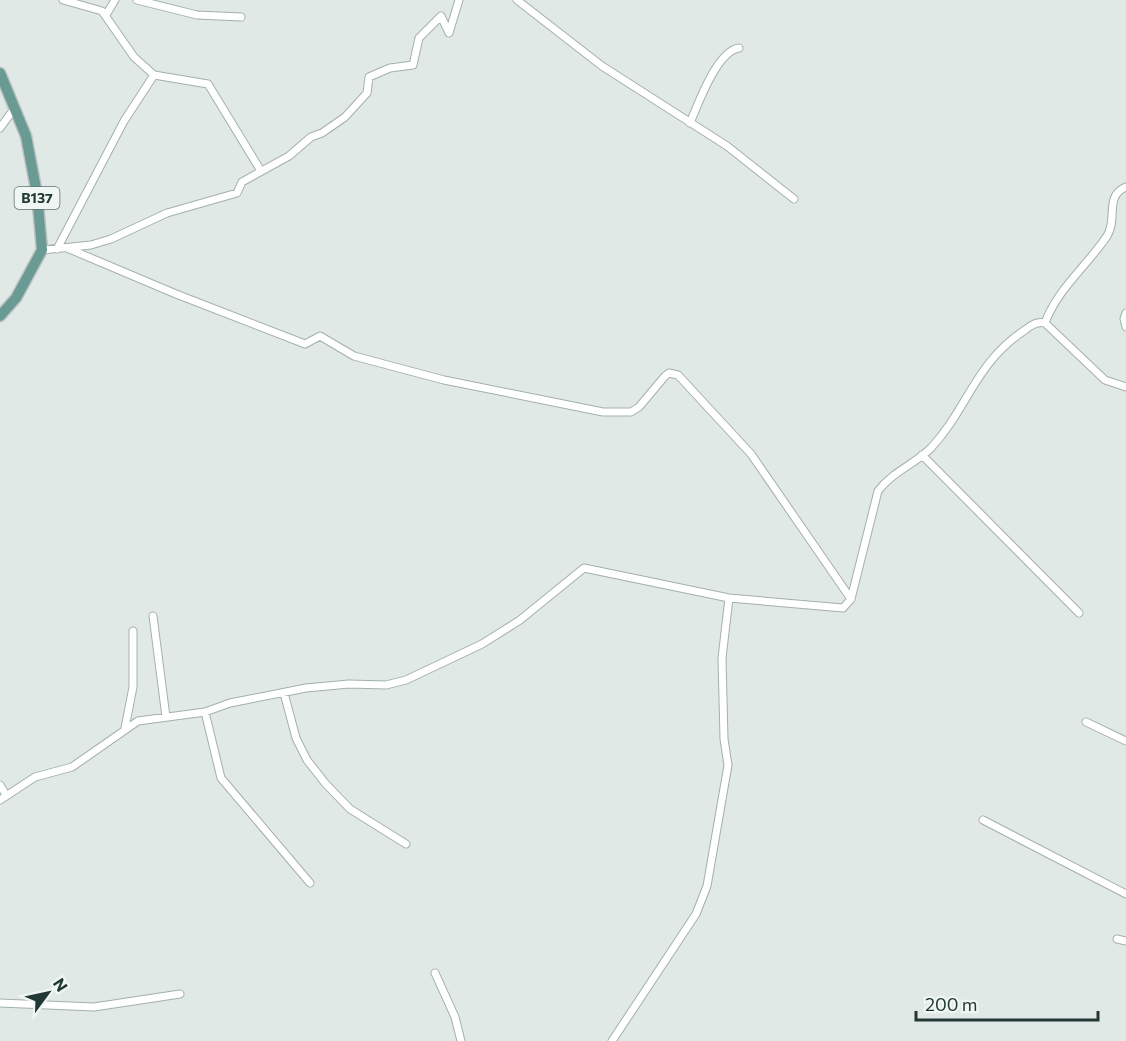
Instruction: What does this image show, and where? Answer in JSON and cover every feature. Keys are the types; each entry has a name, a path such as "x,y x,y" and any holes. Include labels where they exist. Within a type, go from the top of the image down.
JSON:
{"main road":[{"name":"B137","path":"0,74 15,106 31,160 42,250"},
{"path":"0,316 20,292 42,250"}],"street":[{"path":"63,0 100,10 106,15 134,57 154,75 208,84 261,171"},
{"path":"106,15 115,0"},
{"path":"137,0 197,15 240,17"},
{"path":"42,250 67,248 111,239 167,213 237,193 242,182 290,156 311,137 322,134 345,117 367,93 369,77 390,68 413,65 419,38 441,16 449,33 459,0"},
{"path":"517,0 602,66 727,146 794,199"},
{"path":"690,123 704,90 727,52 739,48"},
{"path":"57,249 124,121 154,75"},
{"path":"0,128 15,106"},
{"path":"1045,323 1071,278 1108,235 1113,199 1120,190 1126,187"},
{"path":"67,248 176,294 305,344 320,336 354,356 473,386 603,412 625,413 639,407 664,376 678,375 756,460 851,599"},
{"path":"1126,313 1124,319 1126,327"},
{"path":"0,785 3,797 36,777 72,767 138,721 205,712 230,703 327,685 386,685 413,677 482,644 520,620 584,568 729,598 843,608 851,599 878,491 884,482 933,445 996,351 1034,324 1045,323 1105,380 1126,387"},
{"path":"922,455 1079,613"},
{"path":"612,1041 696,914 707,886 728,765 724,739 722,669 729,598"},
{"path":"153,616 166,717"},
{"path":"125,728 133,687 133,631"},
{"path":"284,693 296,738 307,760 325,783 350,809 406,844"},
{"path":"205,712 221,778 310,883"},
{"path":"1086,722 1126,741"},
{"path":"983,820 1126,894"},
{"path":"1118,939 1126,941"},
{"path":"435,974 455,1017 461,1041"},
{"path":"0,1003 94,1007 180,994"}]}
